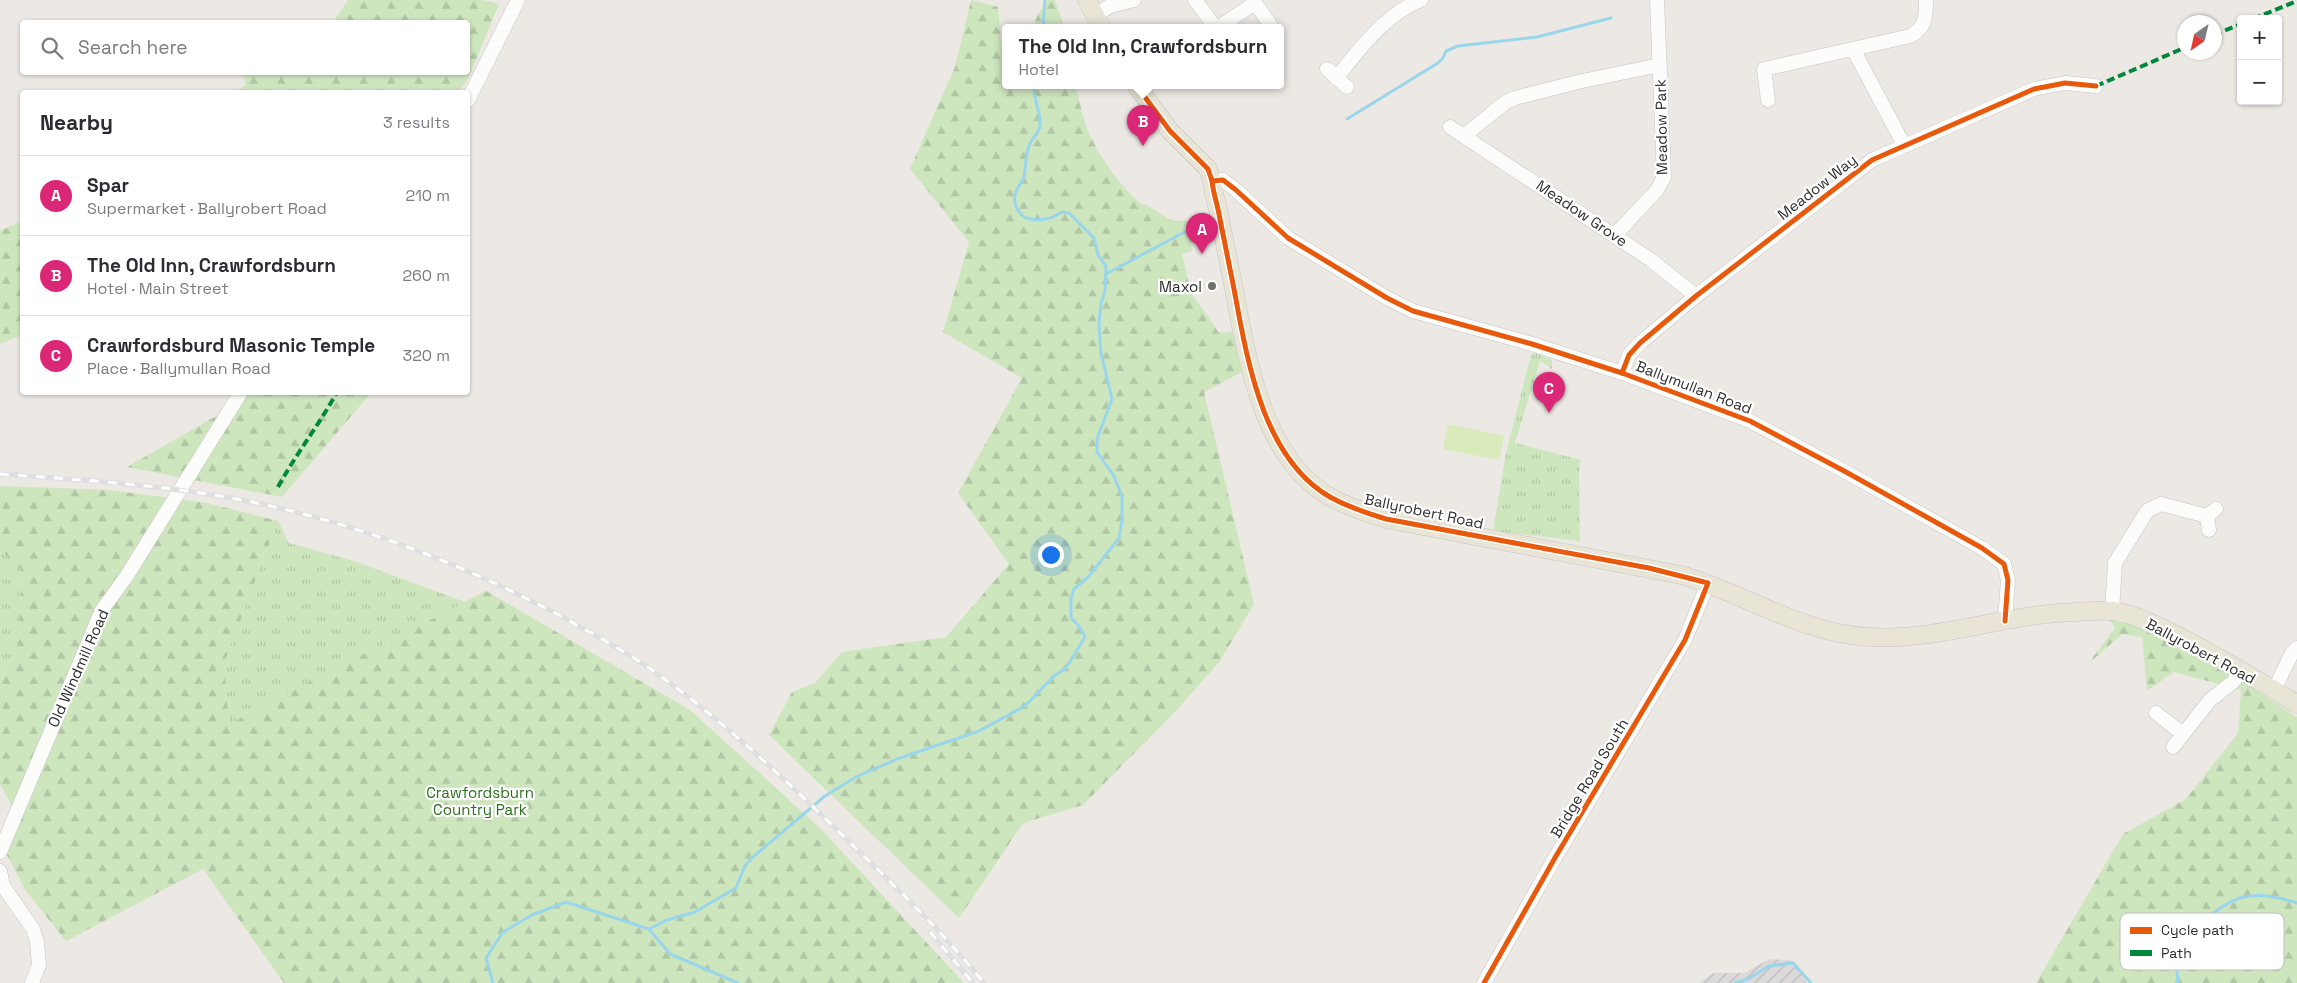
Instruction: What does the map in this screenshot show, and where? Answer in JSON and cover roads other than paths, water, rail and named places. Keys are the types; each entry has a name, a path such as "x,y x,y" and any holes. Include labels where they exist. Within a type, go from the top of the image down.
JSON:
{"main road":[{"path":"1139,89 1170,131 1208,169 1212,181"},
{"name":"Ballyrobert Road","path":"1212,181 1246,350 1257,391 1271,426 1286,455 1309,481 1328,496 1351,508 1386,519 1649,568 1708,583 1786,618 1813,628 1838,634 1869,638 1904,638 2055,612 2112,611 2151,623 2241,670 2297,704"}],"street":[{"path":"470,96 518,0"},
{"path":"1094,14 1110,6 1134,0"},
{"path":"1195,0 1213,24"},
{"path":"1337,78 1361,48 1391,18 1404,7 1421,0"},
{"name":"Meadow Park","path":"1615,235 1657,190 1664,177 1657,0"},
{"path":"1768,100 1764,69 1915,34 1925,21 1926,0"},
{"path":"1223,24 1254,2 1270,24"},
{"path":"1853,49 1904,146"},
{"path":"1465,135 1506,102 1515,98 1582,81 1660,65"},
{"name":"Meadow Way","path":"1622,373 1629,356 1640,344 1696,296 1872,160 2034,89 2064,83 2096,86"},
{"name":"Meadow Grove","path":"1450,127 1465,135 1615,235 1651,260 1696,296"},
{"name":"Ballymullan Road","path":"1212,181 1223,180 1288,238 1387,298 1413,311 1532,344 1622,373 1750,421 1846,472 1982,548 2004,564 2008,580 2005,621"},
{"name":"Old Windmill Road","path":"0,852 102,610 131,568 238,395"},
{"path":"2112,611 2115,563 2146,511 2151,507 2161,504 2210,518"},
{"name":"Bridge Road South","path":"1484,983 1556,856 1685,640 1708,583"},
{"path":"2274,690 2292,653 2297,648"},
{"path":"2173,747 2210,700 2233,682 2241,670"},
{"path":"2156,713 2183,734"},
{"path":"0,871 4,886 33,930 38,942 39,965 32,983"}],"waterway":[{"path":"1043,24 1045,0"},
{"path":"1347,119 1438,63 1446,51 1458,46 1537,37 1611,18"},
{"path":"649,929 667,920 695,912 736,888 745,866 754,856 825,796 856,777 897,759 979,731 1025,706 1054,676 1066,668 1085,637 1079,626 1071,618 1071,598 1074,589 1089,576 1119,538 1122,520 1122,497 1114,476 1097,452 1097,439 1112,399 1101,353 1099,324 1101,303 1105,291 1106,266 1098,255 1094,238 1069,213 1062,212 1043,220 1030,219 1023,216 1016,206 1015,195 1024,177 1030,143 1040,126 1034,89"},
{"path":"1106,274 1194,227"},
{"path":"2214,913 2231,902 2254,895 2276,897 2297,903"},
{"path":"493,983 486,958 503,932 532,915 566,902 649,929 670,954 738,983"},
{"path":"1735,983 1748,979 1769,966 1793,963 1811,983"},
{"path":"2177,970 2178,983"}],"railway":[{"path":"0,474 158,487 221,496 292,511 371,534 409,548 485,579 559,615 649,668 744,743 810,804 910,902 948,941 984,983"},
{"path":"930,932 973,983"}],"place":[{"name":"The Old Inn, Crawfordsburn","path":"1143,146"},
{"name":"Spar","path":"1202,254"},
{"name":"Maxol","path":"1212,286"},
{"name":"Crawfordsburd Masonic Temple","path":"1549,413"}],"park label":[{"name":"Crawfordsburn Country Park","path":"480,800"}]}
